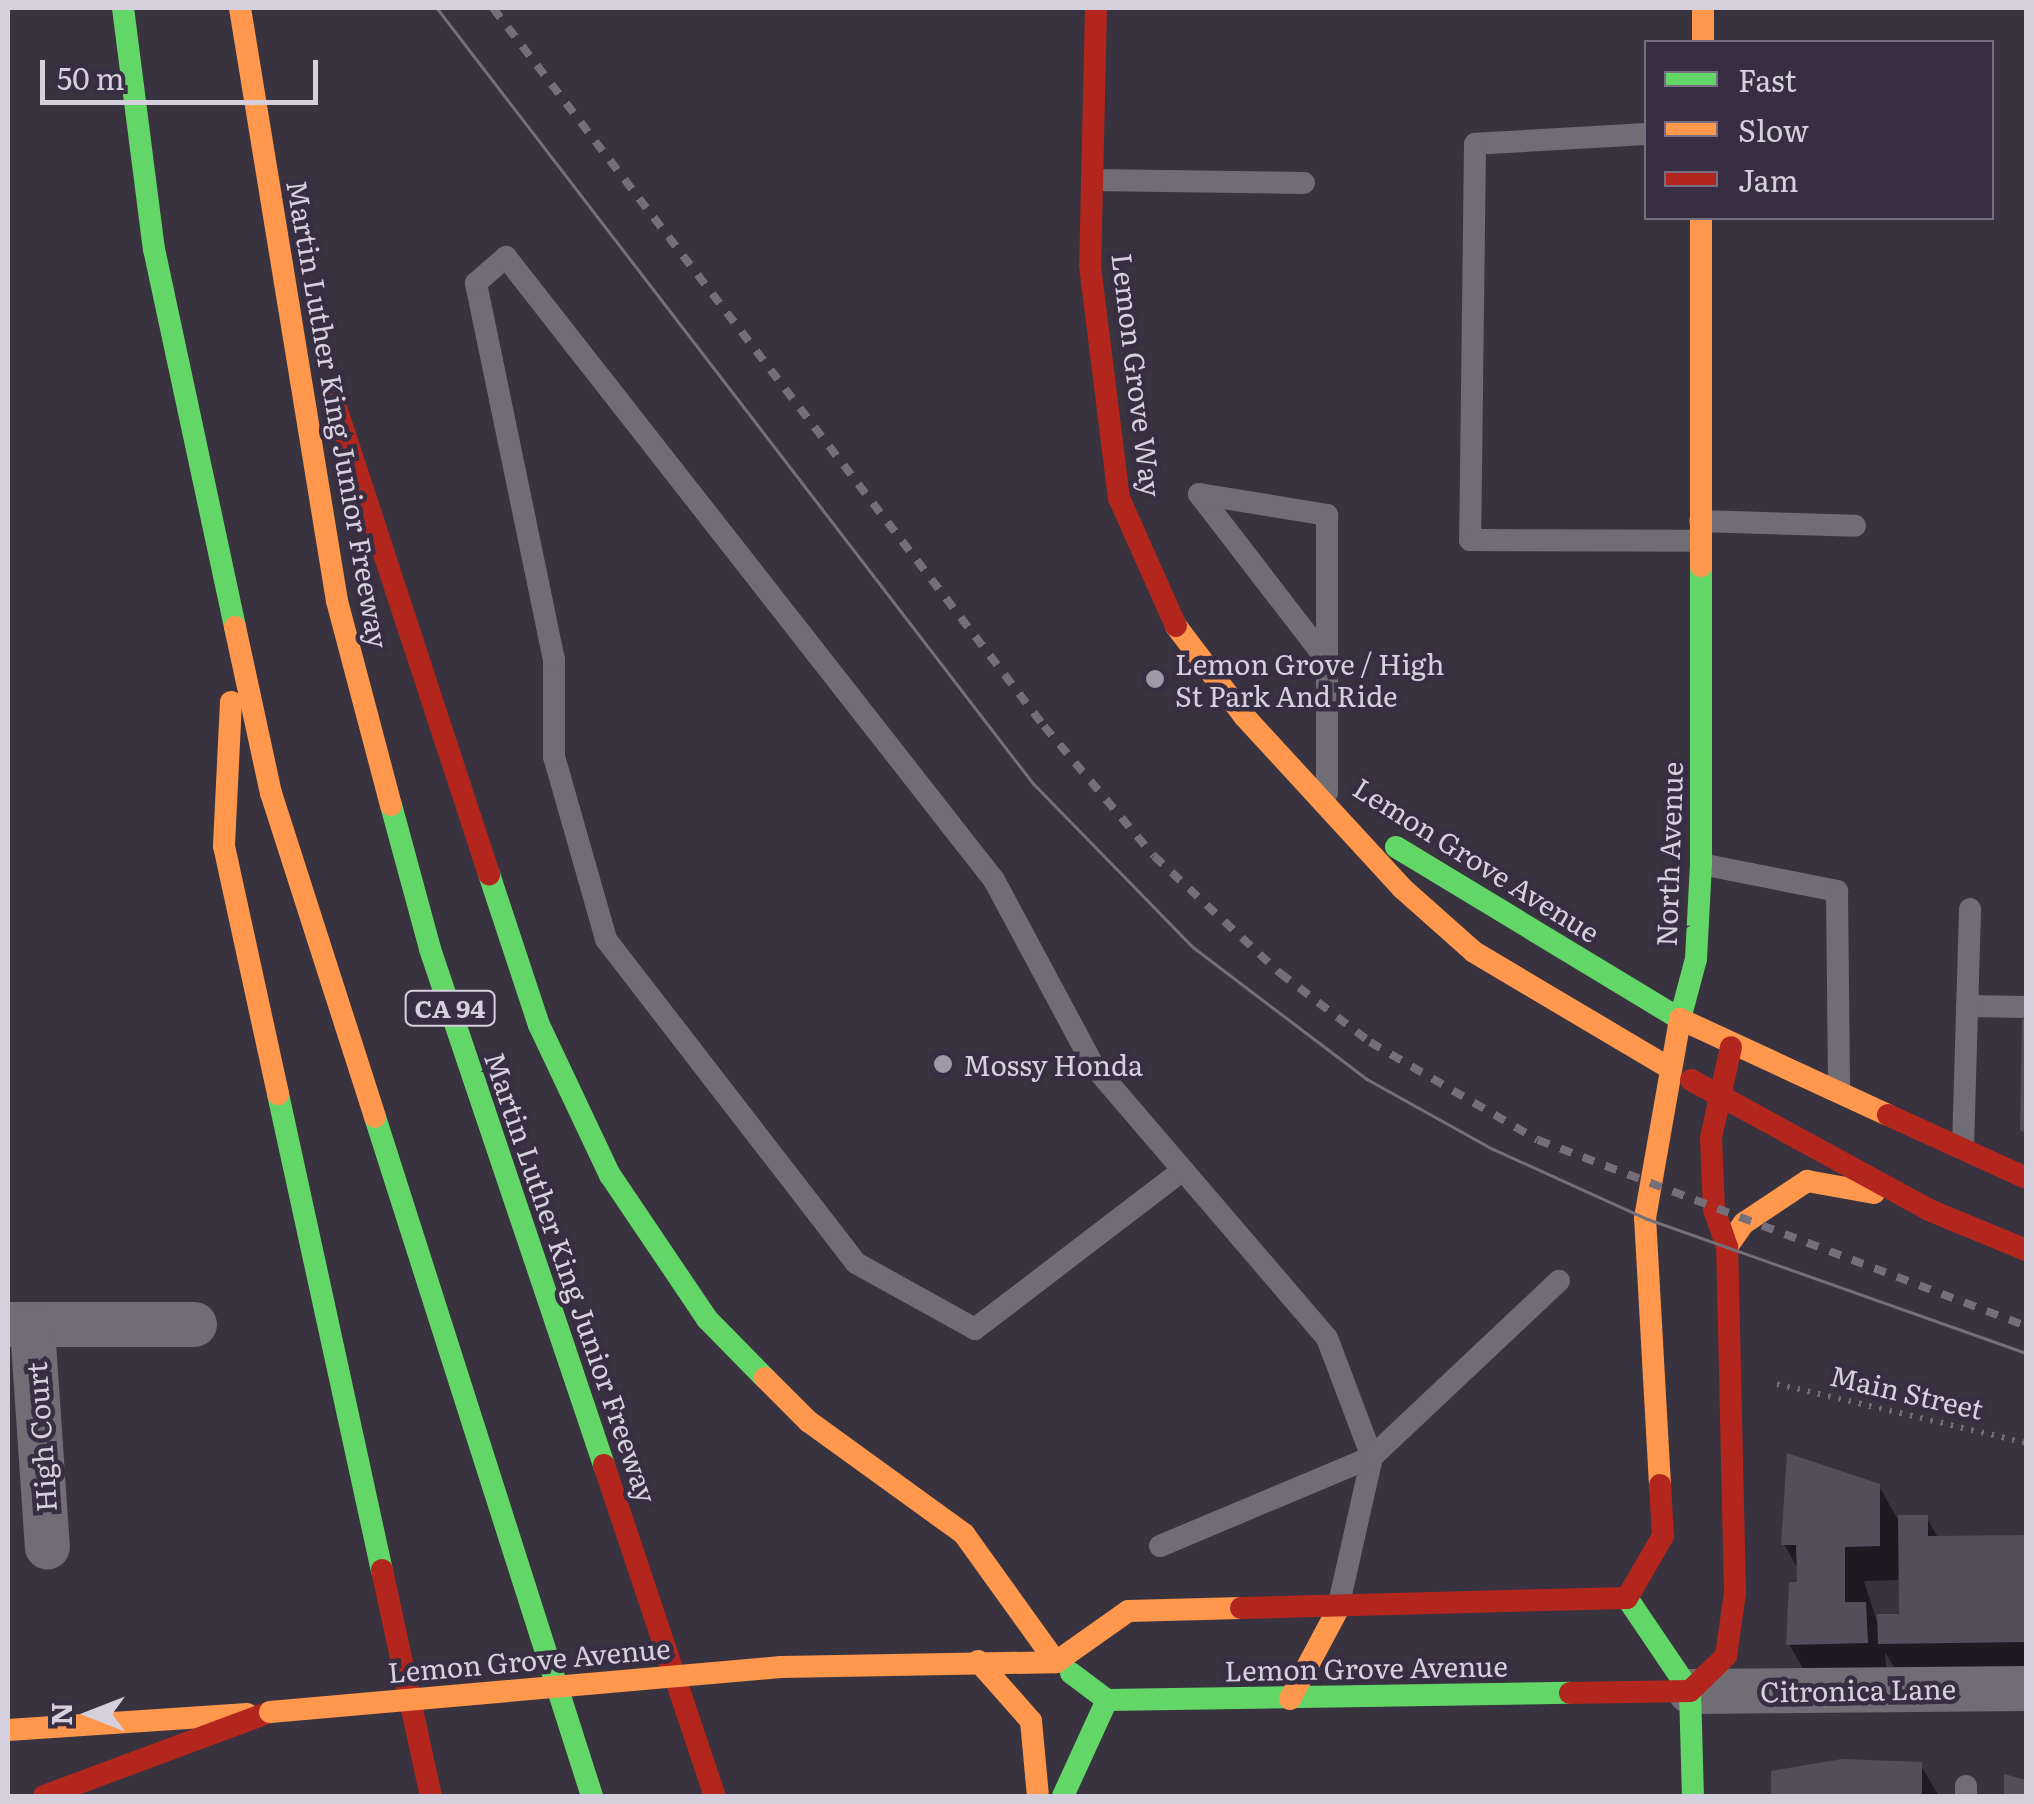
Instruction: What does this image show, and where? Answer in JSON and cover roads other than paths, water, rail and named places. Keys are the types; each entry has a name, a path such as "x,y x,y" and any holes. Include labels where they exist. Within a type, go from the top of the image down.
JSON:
{"main road":[{"path":"123,8 154,249 234,644 302,904 592,1796"},
{"name":"Martin Luther King Junior Freeway","path":"240,8 336,601 430,949 715,1796"},
{"name":"Lemon Grove Way","path":"1096,8 1090,266 1118,498 1165,611 1244,716 1326,802"},
{"path":"1703,8 1703,40"},
{"path":"268,198 539,1024 610,1176 707,1319 808,1421 964,1534 1056,1662 1107,1700 1076,1751 1063,1796"},
{"name":"North Avenue","path":"1628,1598 1663,1536 1645,1218 1670,1069 1696,959 1701,864 1701,220"},
{"path":"234,644 224,846 432,1796"},
{"name":"Lemon Grove Avenue","path":"1326,802 1732,1048 2026,1178"},
{"name":"Lemon Grove Avenue","path":"1326,802 1474,952 1670,1069 1929,1210 2026,1250"},
{"path":"1690,1691 1726,1656 1734,1593 1727,1247 1714,1209 1719,1096 1732,1048"},
{"path":"1727,1247 1744,1223 1806,1181 1929,1210"},
{"path":"1056,1662 1128,1611 1628,1598 1690,1691 1693,1796"},
{"path":"1290,1698 1338,1608"},
{"path":"978,1660 1031,1722 1038,1796"},
{"name":"Lemon Grove Avenue","path":"8,1730 270,1712 781,1667 978,1660 1056,1662"},
{"name":"Lemon Grove Avenue","path":"1107,1700 1690,1691"},
{"path":"44,1796 270,1712"}],"street":[{"path":"20,1326 194,1324"},
{"name":"High Court","path":"20,1326 47,1546"},
{"name":"Citronica Lane","path":"1690,1691 2026,1688"}],"lane":[{"path":"1644,134 1476,144 1470,540 1855,526"},
{"path":"1092,180 1304,183"},
{"path":"1179,1173 975,1329 856,1263 606,939 554,757 554,660 476,282 506,256 994,880 1093,1065 1179,1173 1326,1338 1372,1457 1338,1608"},
{"path":"1326,658 1198,494 1326,515 1326,658 1326,802"},
{"path":"1701,864 1837,891 1839,1097"},
{"path":"1963,1151 1970,909"},
{"path":"1966,1006 2026,1007"},
{"path":"1160,1546 1372,1457 1558,1282"}],"tram line":[{"path":"437,8 1033,783 1193,947 1367,1079 1493,1149 1645,1218 2026,1353"}],"railway":[{"path":"493,8 1044,726 1154,856 1280,973 1370,1042 1538,1140 2026,1326"}],"place":[{"name":"Lemon Grove / High St Park And Ride","path":"1155,679"},
{"name":"Mossy Honda","path":"943,1064"}]}
